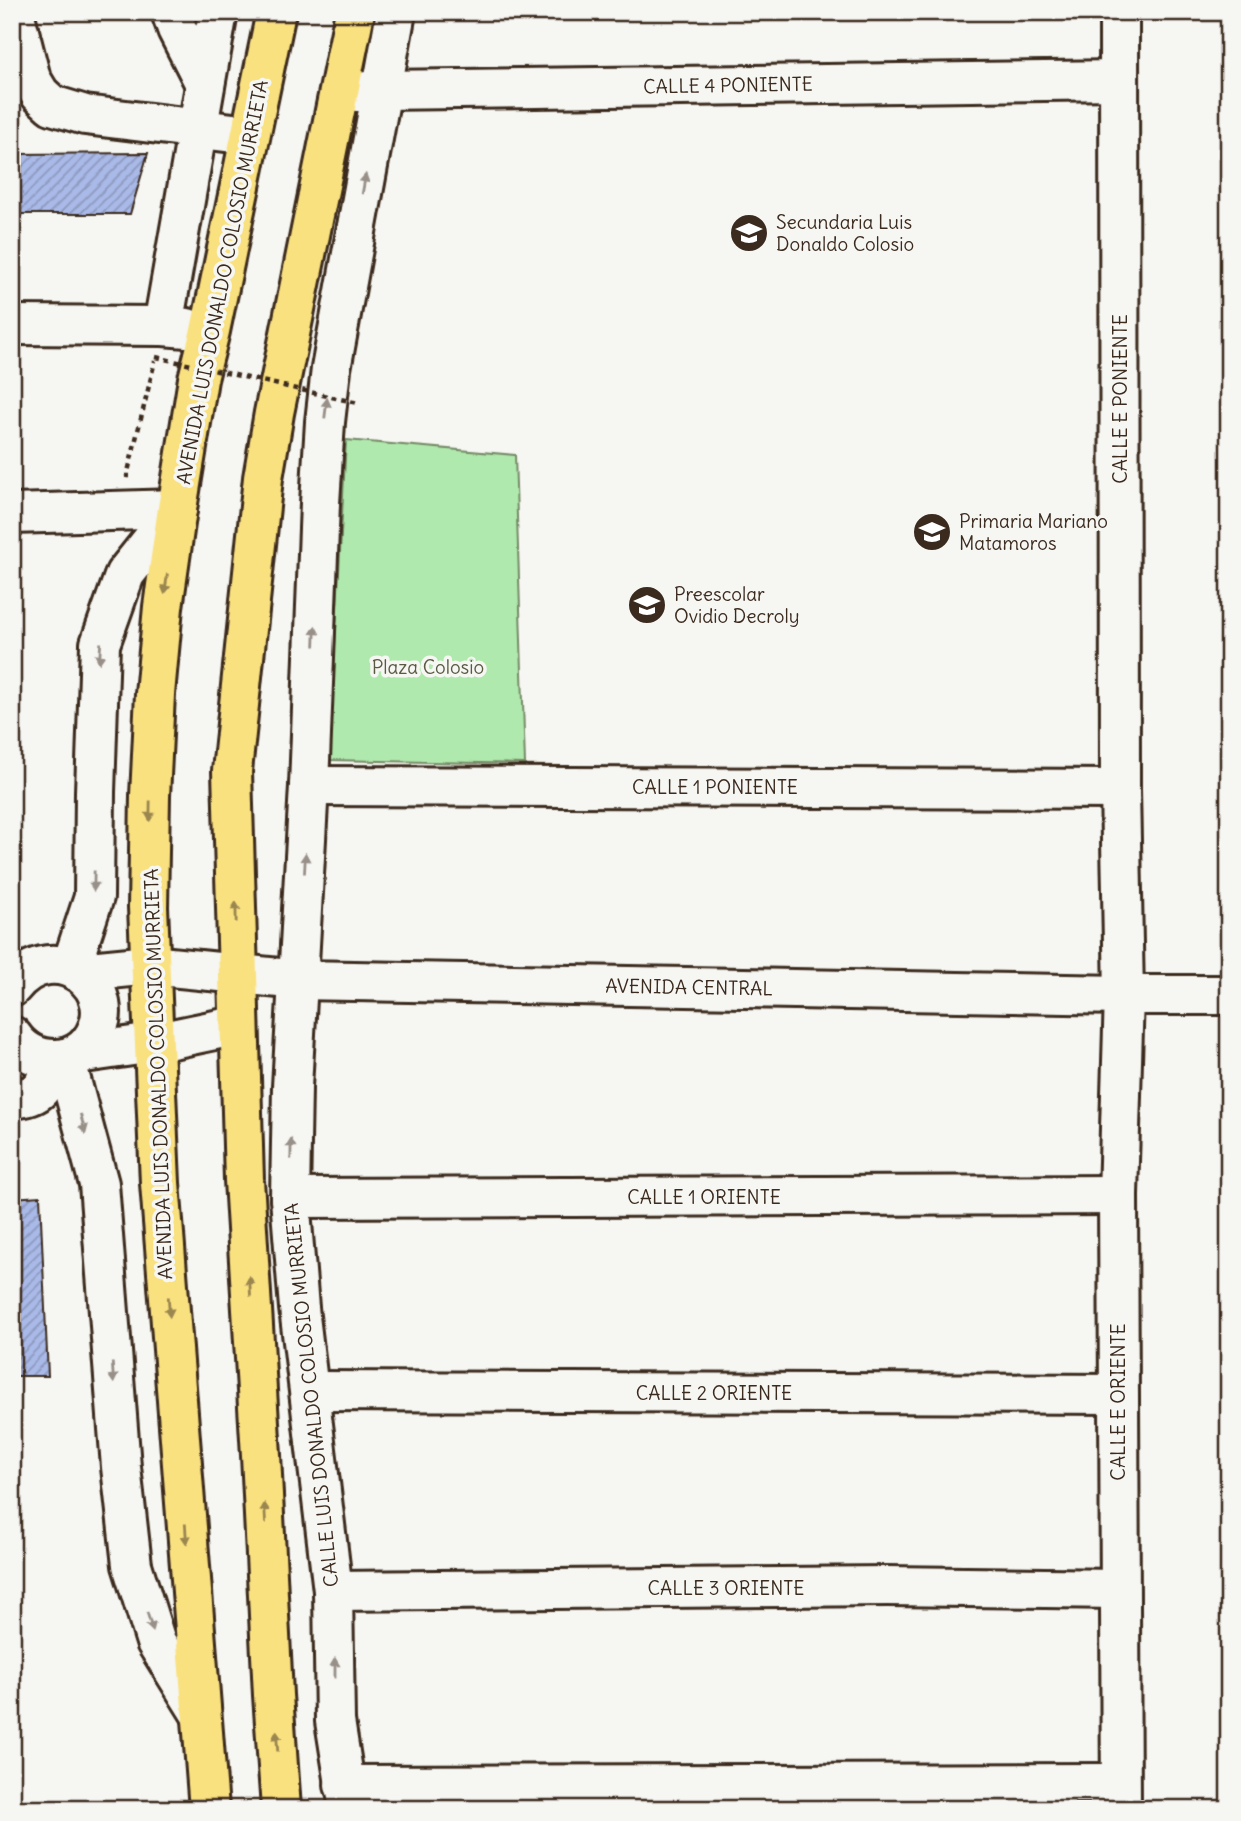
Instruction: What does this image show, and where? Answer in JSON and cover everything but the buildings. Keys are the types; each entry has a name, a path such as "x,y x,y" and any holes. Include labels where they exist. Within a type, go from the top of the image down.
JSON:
{"main road":[{"name":"AVENIDA LUIS DONALDO COLOSIO MURRIETA","path":"209,1809 161,1209 148,907 150,796 163,607 177,509 198,379 276,12"},
{"path":"281,1809 247,1233 233,771 263,478 355,12"}],"street":[{"path":"14,12 31,79 40,94 52,105 85,116 250,135"},
{"path":"171,12 205,84"},
{"path":"159,341 218,12"},
{"name":"CALLE LUIS DONALDO COLOSIO MURRIETA","path":"347,1797 335,1721 333,1591 299,1308 290,1198 292,1087 309,786 324,435 331,369 396,12"},
{"name":"CALLE E PONIENTE","path":"1119,12 1120,789 1124,995"},
{"name":"CALLE 4 PONIENTE","path":"338,94 380,90 1119,80"},
{"path":"293,317 339,326"},
{"path":"12,325 159,341 210,331"},
{"path":"12,514 177,509"},
{"path":"12,1099 29,1098 42,1090 64,1057 87,1045 99,1022 98,996 92,984 75,970 94,897 100,644 125,574 177,509"},
{"name":"CALLE 1 PONIENTE","path":"309,786 1120,789"},
{"name":"AVENIDA CENTRAL","path":"15,980 29,970 47,964 75,970 150,965 299,980 1229,995"},
{"name":"CALLE E ORIENTE","path":"1120,1796 1118,1195 1124,995"},
{"path":"13,1038 24,1050 37,1056 64,1057 153,1043 239,1025"},
{"path":"64,1057 99,1184 121,1467 132,1565 156,1642 200,1713"},
{"name":"CALLE 1 ORIENTE","path":"290,1198 1118,1195"},
{"name":"CALLE 2 ORIENTE","path":"310,1391 1118,1394"},
{"name":"CALLE 3 ORIENTE","path":"333,1591 887,1586 1119,1589"},
{"path":"347,1797 1120,1796"}],"path":[{"path":"159,341 358,402"}],"green space":[{"name":"Plaza Colosio","path":"346,440 515,455 525,764 329,760"}],"place":[{"name":"Secundaria Luis Donaldo Colosio","path":"749,233"},
{"name":"Primaria Mariano Matamoros","path":"932,532"},
{"name":"Preescolar Ovidio Decroly","path":"647,605"}]}
